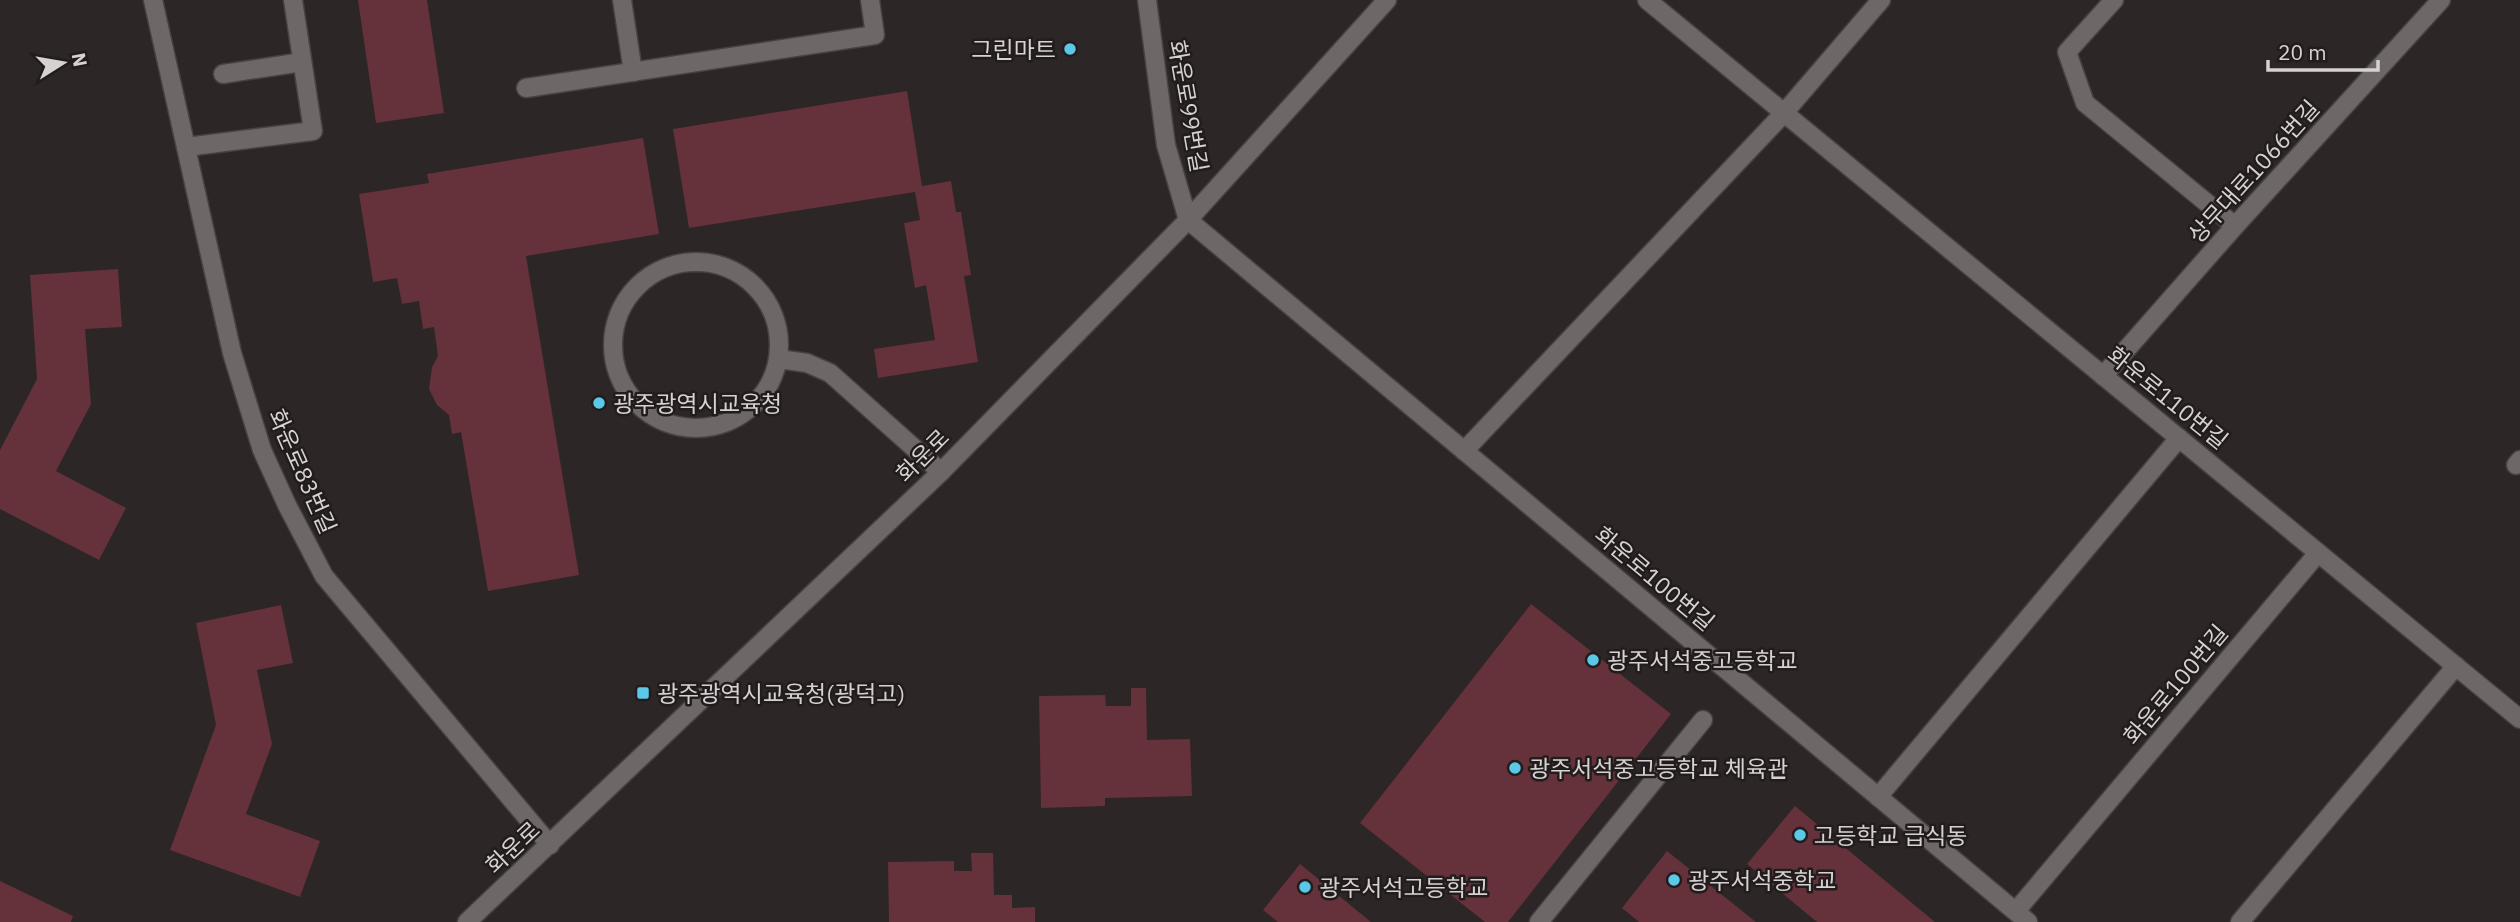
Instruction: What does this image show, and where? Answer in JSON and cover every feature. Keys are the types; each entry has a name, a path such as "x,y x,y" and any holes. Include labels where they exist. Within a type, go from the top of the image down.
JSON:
{"street":[{"name":"화운로83번길","path":"153,0 232,353 262,450 287,505 324,576 550,845"},
{"path":"186,147 313,131 293,0"},
{"path":"622,0 632,72"},
{"path":"526,88 875,35 870,0"},
{"name":"화운로99번길","path":"1147,0 1166,145 1188,220"},
{"name":"화운로","path":"467,922 941,472 1188,220 1387,0"},
{"name":"화운로110번길","path":"1647,0 2520,719"},
{"path":"1464,451 1784,113 1881,0"},
{"path":"2114,0 2067,52 2085,103 2235,226"},
{"name":"상무대로1066번길","path":"2104,376 2235,226 2441,0"},
{"path":"223,74 302,62"},
{"name":"화운로100번길","path":"1188,220 2022,917 2318,553"},
{"path":"699,261 727,267 751,282 769,304 779,330 779,359 765,391 758,401 739,417 718,426 694,429 670,424 649,414 631,397 619,376 614,353 615,324 627,298 646,278 671,265 699,261"},
{"path":"779,359 807,363 830,373 941,472"},
{"path":"1878,797 2179,438"},
{"path":"2241,922 2456,666"},
{"path":"1539,922 1703,720"}],"building":[{"path":"358,0 427,0 444,113 376,123"},
{"path":"907,91 922,186 951,181 956,212 961,212 971,275 964,276 978,362 878,378 874,349 935,340 926,285 915,288 904,223 920,220 915,192 689,228 673,129"},
{"path":"643,138 659,234 526,256 579,575 488,591 461,432 452,434 449,415 437,405 429,389 432,367 438,356 434,327 423,329 419,301 402,304 397,278 373,282 359,194 429,183 427,174"},
{"path":"118,269 122,327 85,329 91,404 56,471 126,508 99,560 0,509 0,450 37,379 30,275"},
{"name":"광주서석중고등학교 체육관","path":"1531,604 1671,714 1508,922 1485,922 1360,823"},
{"path":"281,605 293,663 257,670 272,744 246,814 320,841 300,897 170,850 216,725 196,623"},
{"path":"1131,688 1146,688 1147,740 1190,739 1192,796 1105,798 1105,806 1041,808 1039,696 1105,695 1106,706 1131,706"},
{"name":"고등학교 급식동","path":"1795,806 1935,922 1817,922 1747,864"},
{"name":"광주서석중학교","path":"1667,851 1756,922 1639,922 1622,908"},
{"path":"971,853 993,853 994,895 1012,895 1012,908 1035,907 1035,922 889,922 888,862 954,861 954,871 972,871"},
{"name":"광주서석고등학교","path":"1300,864 1371,922 1278,922 1263,910"},
{"path":"0,881 73,916 71,922 0,922"}],"place":[{"name":"그린마트","path":"1070,49"},
{"name":"광주광역시교육청","path":"599,403"},
{"name":"광주서석중고등학교","path":"1593,660"},
{"name":"광주광역시교육청(광덕고)","path":"643,693"},
{"name":"광주서석중고등학교 체육관","path":"1515,768"},
{"name":"고등학교 급식동","path":"1800,835"},
{"name":"광주서석중학교","path":"1674,880"},
{"name":"광주서석고등학교","path":"1305,887"}]}
